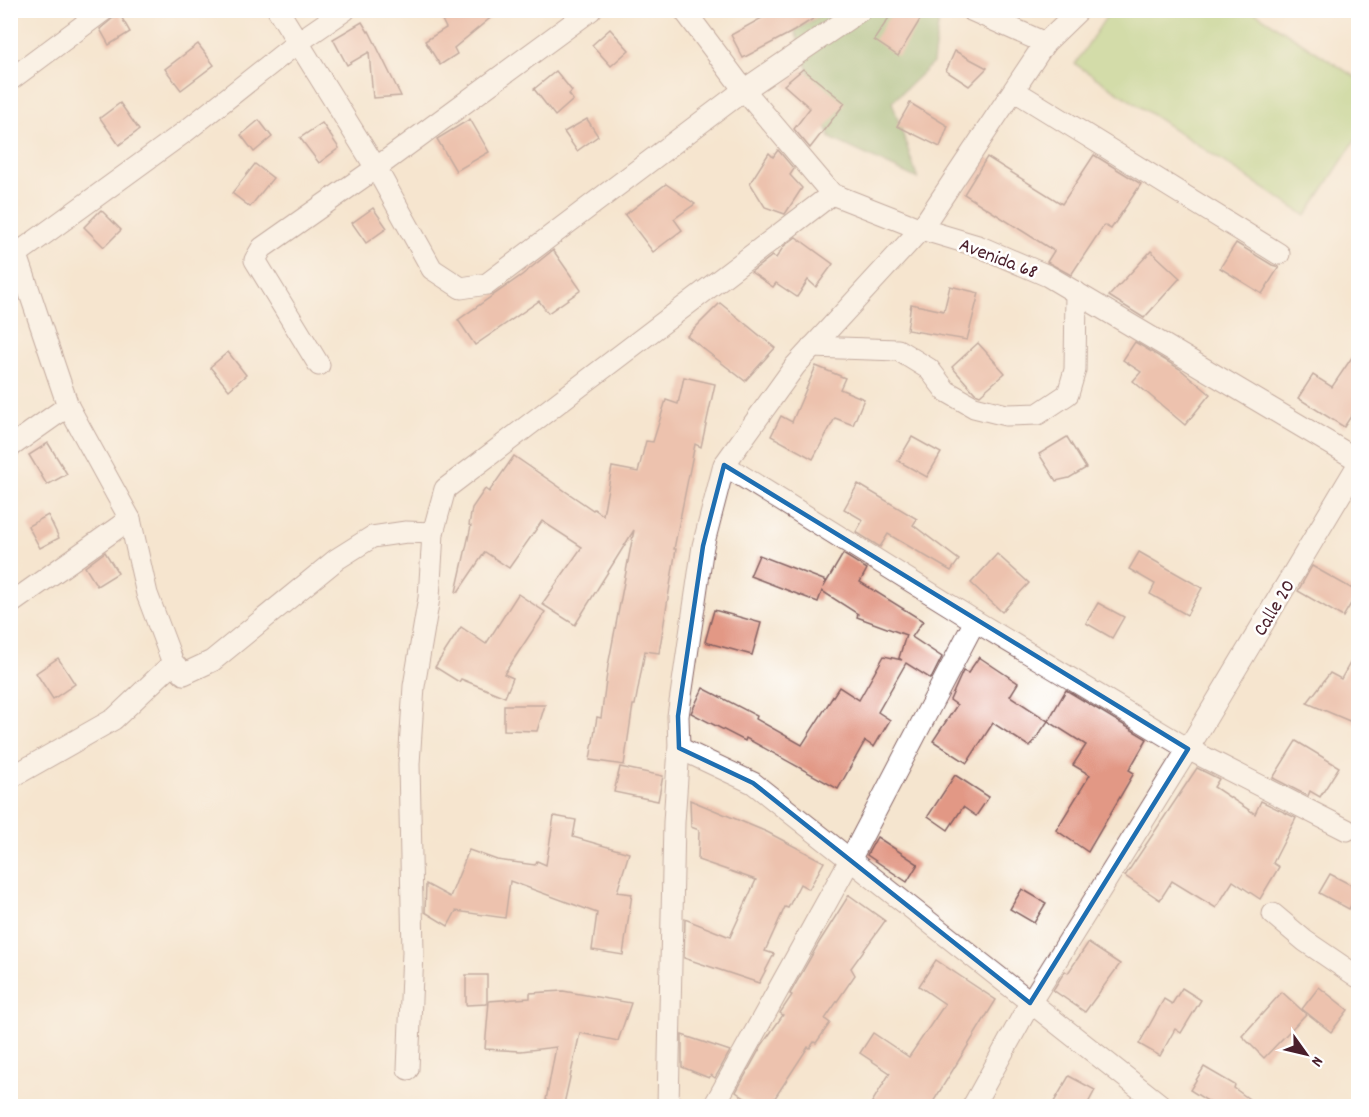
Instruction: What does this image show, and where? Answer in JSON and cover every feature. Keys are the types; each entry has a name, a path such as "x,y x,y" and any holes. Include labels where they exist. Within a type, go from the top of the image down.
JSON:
{"street":[{"path":"10,80 104,10"},
{"path":"278,10 376,168 432,268 461,288 488,284 744,90 861,10"},
{"path":"345,10 297,43 186,130 13,253 68,406 130,519 147,594 173,663 184,674 212,661 337,559 372,537 406,532 433,533"},
{"path":"319,365 255,260 262,248 376,168 591,10"},
{"name":"Avenida 68","path":"684,10 744,90 832,194 921,229 978,246 1048,276 1359,463"},
{"path":"971,10 1045,43"},
{"path":"668,1107 674,822 679,748 678,716 701,558 724,465 795,366 921,229 1045,43 1079,10"},
{"path":"1014,91 1279,254"},
{"path":"408,1069 413,952 409,764 414,686 429,598 433,533 445,489 832,194"},
{"path":"812,347 898,350 929,369 946,392 974,407 1006,415 1038,414 1068,394 1075,369 1076,292"},
{"path":"10,447 68,406"},
{"name":"Calle 20","path":"973,1107 1030,1003 1188,749 1359,463"},
{"path":"724,465 975,621 1188,749 1347,830"},
{"path":"10,604 130,519"},
{"path":"714,1107 850,860 975,621"},
{"path":"10,778 114,719 173,663"},
{"path":"679,748 753,783 1162,1107"},
{"path":"1273,914 1305,941 1359,977"}],"highlighted area":[{"path":"724,465 1188,749 1030,1003 753,783 679,748 678,716 703,546"}],"green space":[{"path":"827,11 940,11 933,63 892,102 918,179 830,138 795,31"},
{"path":"1110,11 1253,11 1358,79 1358,136 1306,216 1075,64"}],"building":[{"path":"437,10 500,10 454,48 457,54 440,65 425,41 446,28"},
{"path":"776,10 827,10 794,31 743,58 731,35"},
{"path":"894,10 926,10 898,56 874,40"},
{"path":"119,13 130,32 109,45 100,29"},
{"path":"362,22 369,31 401,96 373,98 369,52 347,65 333,39"},
{"path":"610,29 629,50 611,66 592,45"},
{"path":"198,44 214,65 181,90 165,69"},
{"path":"955,51 987,68 969,86 946,71"},
{"path":"803,69 845,103 810,148 794,129 810,108 784,85"},
{"path":"556,71 572,91 569,94 573,100 555,116 534,89"},
{"path":"120,103 139,130 119,145 100,118"},
{"path":"910,103 948,126 940,147 897,126"},
{"path":"470,119 489,152 456,171 437,139"},
{"path":"587,119 598,136 577,151 564,132"},
{"path":"259,120 272,137 254,152 241,135"},
{"path":"322,123 339,148 319,163 300,138"},
{"path":"778,150 794,169 790,175 802,188 785,214 765,207 750,183 769,153 773,157"},
{"path":"1094,155 1141,184 1111,229 1104,225 1071,275 1047,262 1054,251 964,194 987,157 1062,204"},
{"path":"255,164 273,178 250,207 232,193"},
{"path":"666,184 695,204 674,219 682,230 653,252 625,215"},
{"path":"373,208 387,228 366,243 352,223"},
{"path":"101,210 121,230 104,247 84,227"},
{"path":"796,237 833,264 816,287 808,280 797,297 776,283 773,287 751,272 772,256 776,258 784,246"},
{"path":"1236,243 1279,267 1262,294 1220,268"},
{"path":"553,250 581,290 548,313 539,301 475,345 458,320"},
{"path":"1151,251 1180,278 1144,318 1109,296"},
{"path":"950,286 979,293 967,340 907,330 911,304 944,311"},
{"path":"720,303 775,348 745,381 687,336"},
{"path":"1135,342 1180,369 1210,394 1185,425 1133,381 1141,372 1123,360"},
{"path":"978,343 1005,373 980,395 975,393 952,367"},
{"path":"1359,347 1359,404 1344,427 1298,398 1313,375 1332,387"},
{"path":"228,352 246,375 229,390 210,367"},
{"path":"816,366 845,378 840,389 864,399 853,425 835,418 813,459 771,436 781,416 792,422"},
{"path":"684,377 715,384 701,447 695,444 674,549 676,549 659,653 645,651 635,705 633,705 624,765 590,760 597,717 601,718 608,666 634,530 575,625 542,604 582,547 542,521 509,568 485,552 456,592 471,526 469,525 472,508 485,489 489,492 514,456 603,515 612,467 638,472 646,441 653,442 666,400 678,404"},
{"path":"912,437 941,453 927,477 898,461"},
{"path":"1067,437 1086,468 1069,478 1056,481 1039,454"},
{"path":"48,443 67,474 47,485 29,455"},
{"path":"858,484 917,519 913,525 959,560 951,571 888,534 880,547 856,532 863,520 844,509"},
{"path":"48,515 59,538 40,548 28,526"},
{"path":"105,552 118,573 97,586 85,567"},
{"path":"1139,552 1202,588 1187,615 1150,594 1155,584 1129,569"},
{"path":"843,554 867,569 860,582 923,621 912,637 942,657 931,679 906,663 878,712 890,720 874,747 865,741 838,789 746,738 745,741 691,713 703,688 757,716 756,719 802,745 839,687 859,700 884,656 902,660 899,658 906,635 857,617 858,614 822,591 818,602 750,576 759,555 826,581 823,588"},
{"path":"997,554 1029,583 1002,612 971,583"},
{"path":"1312,566 1358,592 1343,617 1298,591"},
{"path":"518,594 545,612 504,674 513,678 505,697 461,679 459,682 435,667 461,627 486,644"},
{"path":"1098,603 1124,617 1112,638 1086,623"},
{"path":"714,610 761,623 752,655 705,642"},
{"path":"1359,647 1359,725 1307,703 1330,673 1341,679"},
{"path":"979,657 1018,683 1010,696 1048,721 1030,747 993,723 967,763 933,741 957,705 950,700 963,671 968,673"},
{"path":"58,658 75,684 53,699 36,673"},
{"path":"1066,690 1147,739 1129,770 1134,773 1088,852 1056,830 1090,775 1073,765 1086,745 1048,721"},
{"path":"504,705 545,705 537,731 504,730"},
{"path":"1296,741 1339,767 1320,797 1310,791 1308,796 1273,778"},
{"path":"620,767 663,776 658,801 614,792"},
{"path":"1197,768 1219,779 1214,787 1255,814 1261,801 1296,818 1273,863 1279,867 1260,899 1233,881 1216,908 1172,881 1160,900 1125,876"},
{"path":"955,775 989,797 976,816 963,807 948,830 928,816"},
{"path":"690,800 767,832 824,862 809,889 800,884 788,908 785,907 765,951 774,954 759,983 684,958 685,919 730,937 756,880 698,860 699,830 691,827"},
{"path":"554,816 576,820 573,837 629,853 617,892 632,894 623,955 592,950 597,913 510,881 505,918 456,911 448,926 425,912 426,884 450,897 469,850 497,860 535,865 537,861 546,865"},
{"path":"877,837 918,864 907,882 867,855"},
{"path":"1330,874 1359,889 1349,909 1319,893"},
{"path":"1022,889 1046,903 1034,923 1010,909"},
{"path":"849,895 885,921 851,968 855,975 825,1019 830,1023 816,1043 808,1047 769,1107 758,1107 736,1092 762,1045 783,1015 780,1013 792,995 790,994"},
{"path":"1088,943 1120,964 1085,1012 1053,990 1065,971 1068,973"},
{"path":"936,960 996,1000 930,1107 869,1107 890,1073 860,1053 873,1033 909,1057 945,1004 919,986"},
{"path":"466,975 487,975 487,1004 466,1005"},
{"path":"1319,987 1348,1010 1331,1032 1302,1009"},
{"path":"1182,988 1201,1000 1181,1033 1175,1029 1160,1056 1139,1044 1164,999 1172,1004"},
{"path":"563,991 631,1003 618,1041 580,1033 564,1104 546,1100 556,1047 521,1051 485,1049 489,1001 530,998 530,993"},
{"path":"1282,992 1306,1014 1264,1058 1242,1036"},
{"path":"682,1035 730,1051 715,1078 711,1075 709,1078 682,1067"},
{"path":"1204,1067 1235,1085 1234,1088 1260,1107 1217,1107 1190,1090"},
{"path":"1069,1076 1095,1090 1086,1107 1051,1107"}]}
